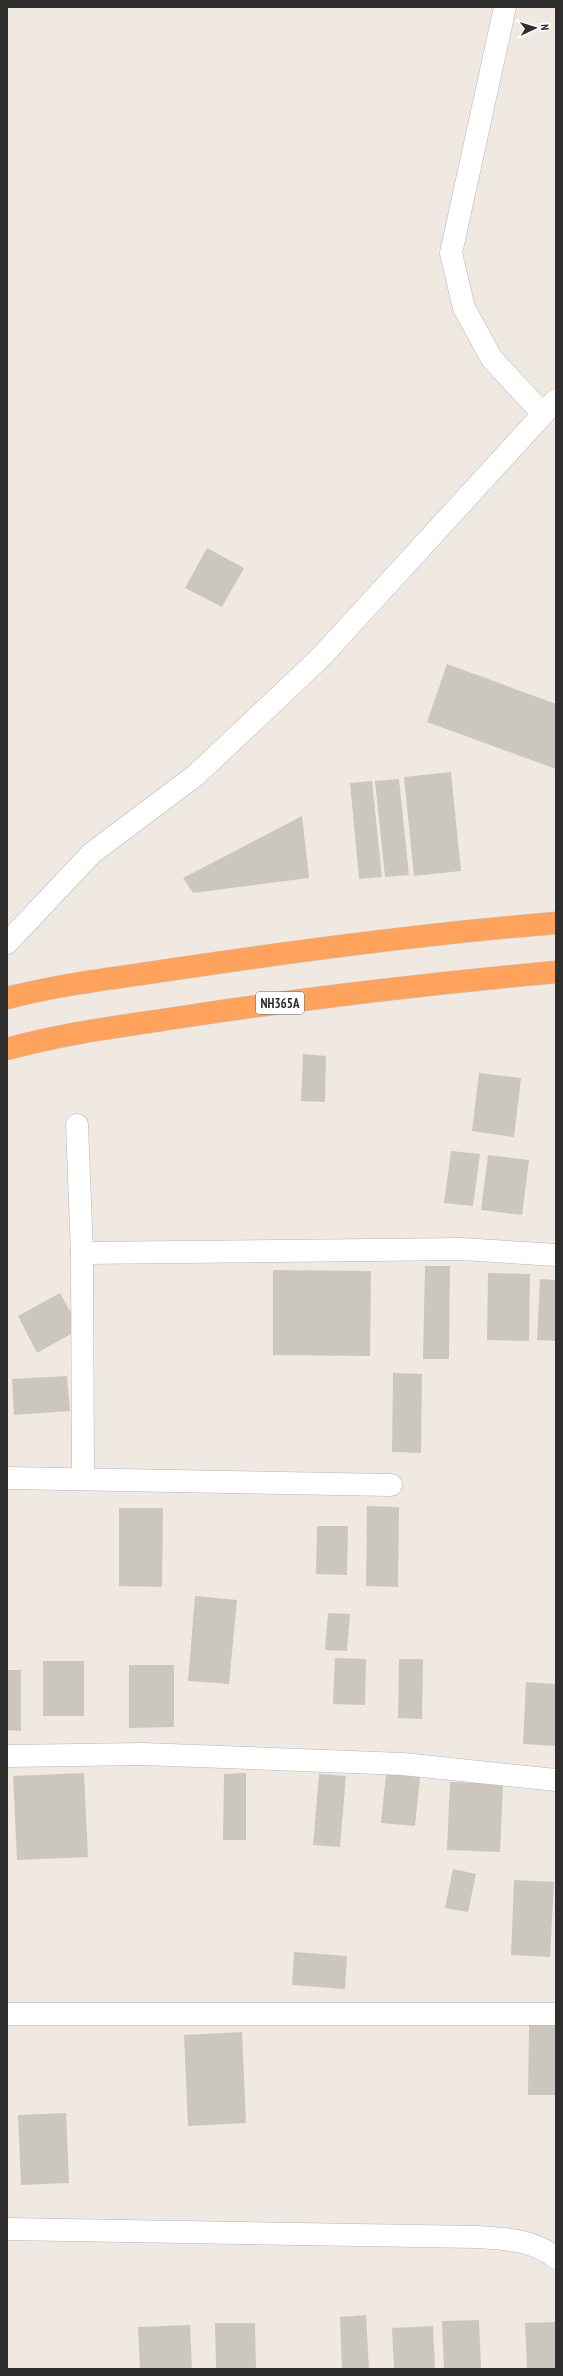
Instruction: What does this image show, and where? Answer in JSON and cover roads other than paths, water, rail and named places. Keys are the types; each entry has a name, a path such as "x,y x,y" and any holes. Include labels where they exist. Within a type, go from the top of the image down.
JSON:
{"highway":[{"path":"7,998 96,981 242,959 477,930 556,923"},
{"name":"NH365A","path":"7,1049 104,1029 248,1007 482,979 556,972"}],"street":[{"path":"7,943 92,854 196,775 320,658 550,407 492,359 464,308 451,253 505,7"},
{"path":"78,1125 82,1253 84,1479"},
{"path":"82,1253 462,1249 556,1255"},
{"path":"7,1478 392,1485"},
{"path":"7,1756 143,1754 403,1764 556,1780"},
{"path":"7,2014 556,2014"},
{"path":"7,2230 477,2237 514,2240 544,2248 556,2258"}]}
